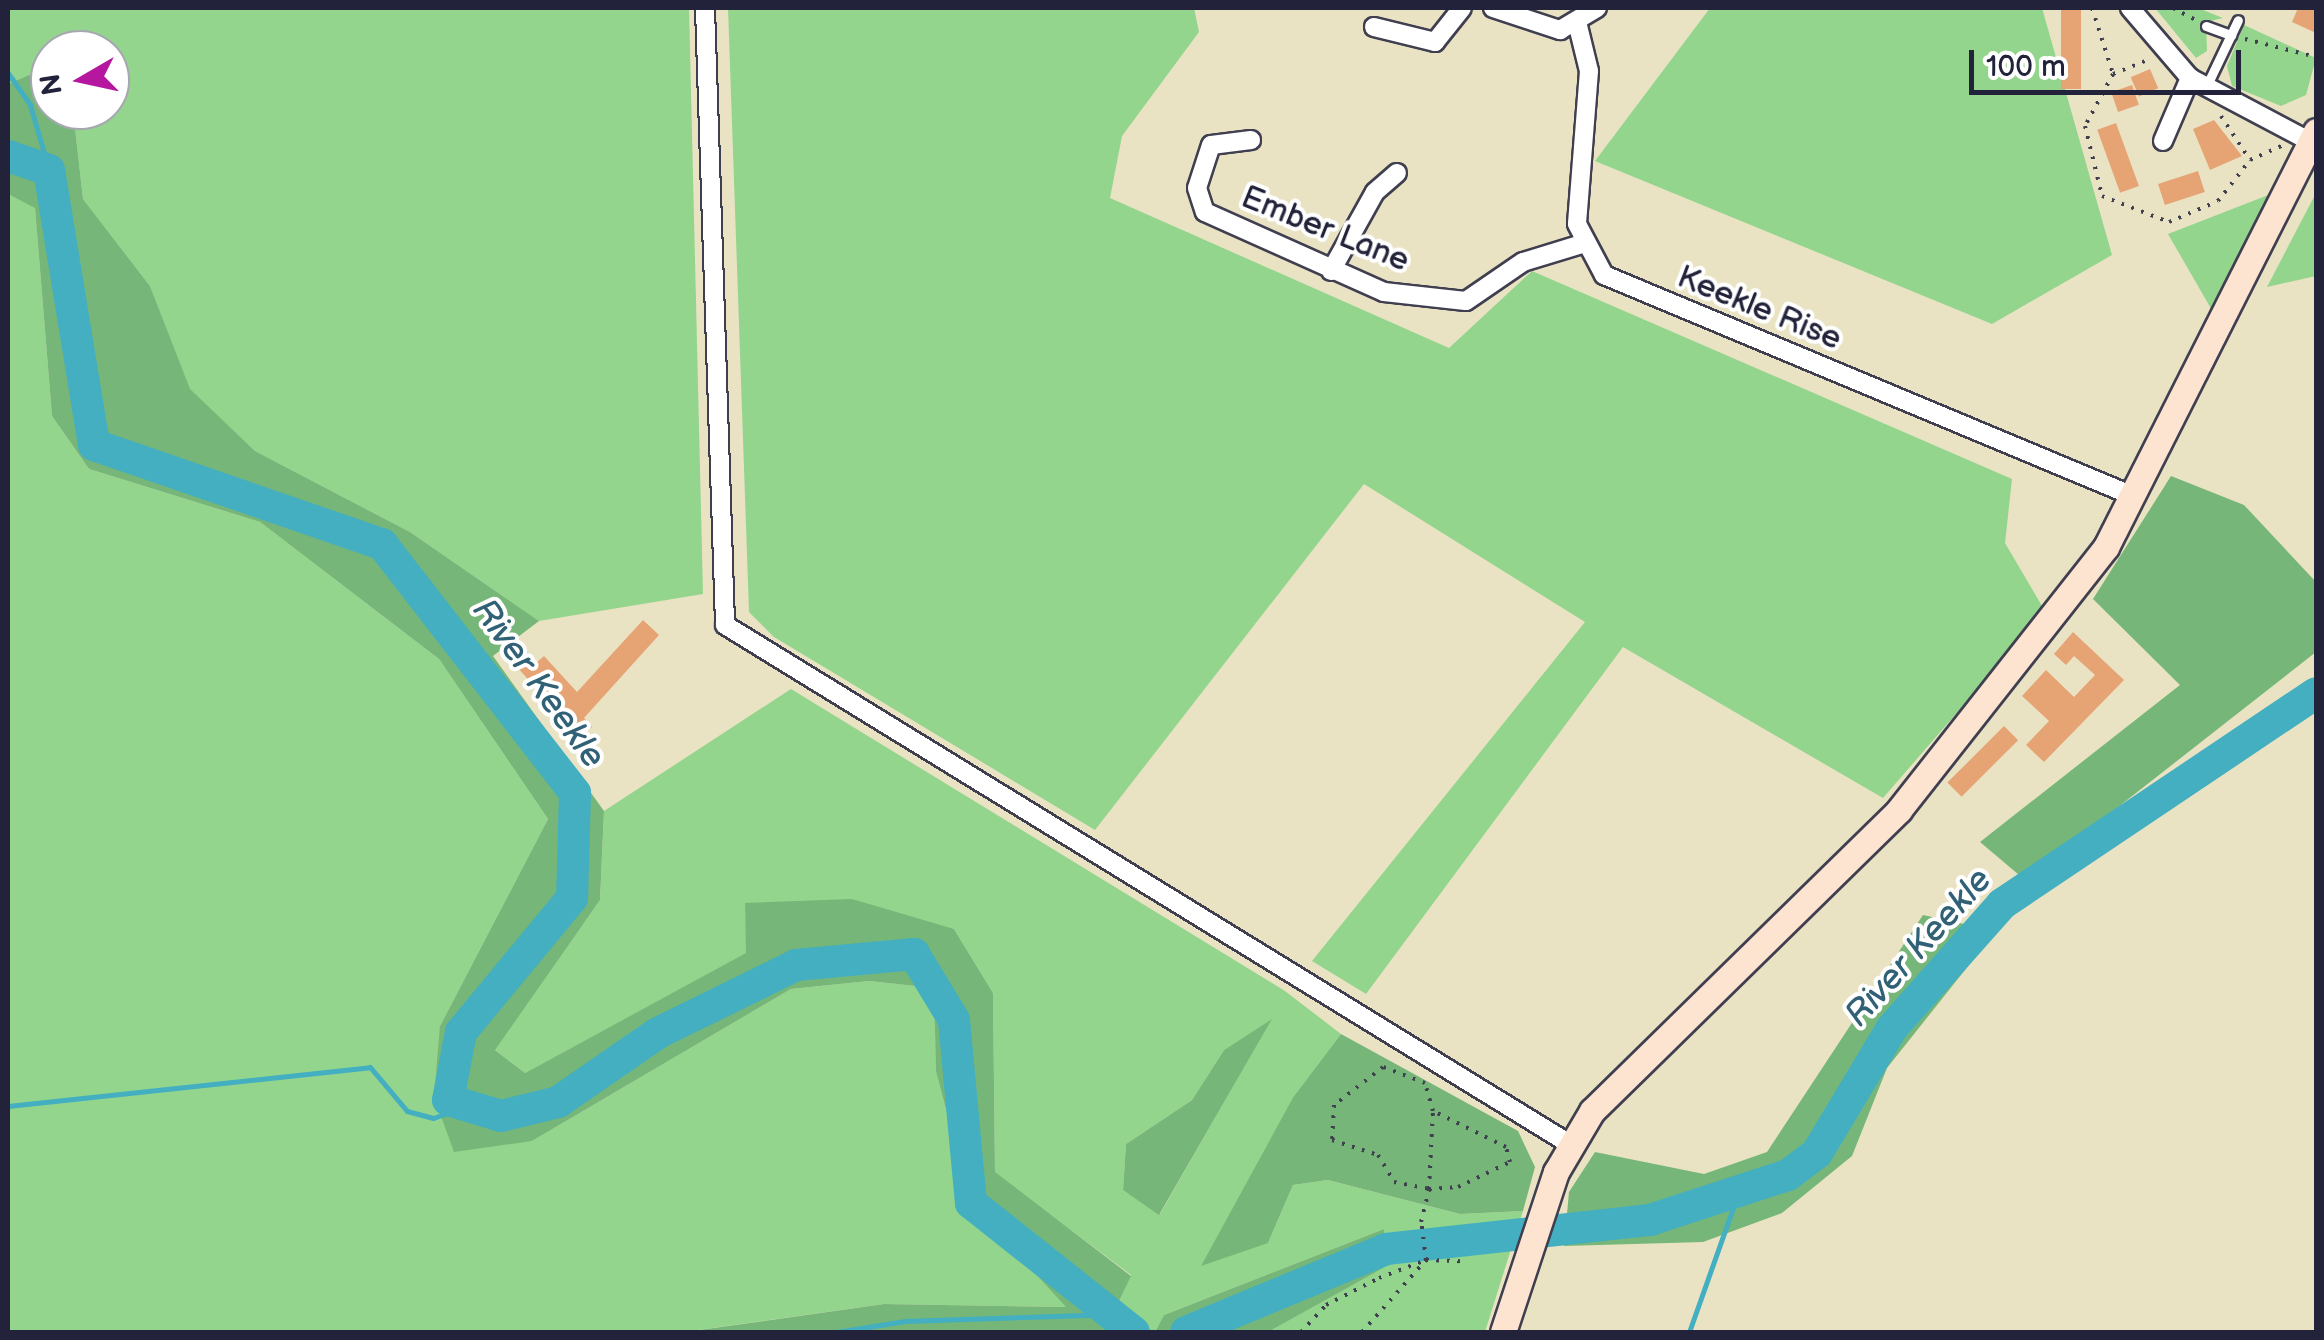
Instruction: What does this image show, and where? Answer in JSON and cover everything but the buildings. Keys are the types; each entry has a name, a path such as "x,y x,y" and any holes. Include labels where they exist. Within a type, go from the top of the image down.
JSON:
{"main road":[{"path":"1502,1332 1568,1143 1978,721 2133,496 2314,136"}],"street":[{"path":"704,8 725,625 1568,1143"},
{"path":"1374,27 1435,42 1462,8"},
{"path":"1493,8 1554,30 1578,26 1596,8"},
{"path":"2130,8 2166,53 2204,87 2314,136"},
{"path":"1578,26 1589,71 1582,244"},
{"path":"2163,141 2204,87"},
{"name":"Ember Lane","path":"1251,140 1211,144 1197,188 1205,212 1384,292 1466,301 1523,262 1582,244"},
{"path":"1331,270 1375,192 1397,173"},
{"name":"Keekle Rise","path":"1582,244 1617,284 2133,496"}],"lane":[{"path":"2204,87 2238,20"},
{"path":"2206,26 2231,35"}],"path":[{"path":"2173,8 2206,26"},
{"path":"2231,35 2316,57"},
{"path":"2113,74 2166,53"},
{"path":"2204,87 2222,122 2250,160"},
{"path":"1426,1260 1421,1222 1429,1189 1433,1111 1425,1083 1384,1067 1353,1085 1329,1124 1332,1140 1378,1154 1394,1182 1429,1189 1458,1187 1510,1162 1506,1146 1433,1111"},
{"path":"1362,1332 1426,1260"},
{"path":"1301,1332 1326,1305 1426,1260 1462,1261"}],"green space":[{"path":"8,8 689,8 703,594 539,621 410,532 255,451 189,389 150,286 83,199 75,130 130,130 130,30 30,30 30,75 8,84"},
{"path":"728,8 1194,8 1199,32 1122,136 1110,198 1449,348 1532,271 2012,479 2005,543 2045,611 1883,798 1623,647 1366,994 1312,961 1585,622 1364,484 1095,830 774,637 749,612"},
{"path":"1710,8 2042,8 2112,255 1992,324 1595,161"},
{"path":"2155,8 2198,8 2223,18 2206,22 2207,51 2196,58"},
{"path":"2244,25 2316,58 2306,95 2281,106 2232,86 2227,66"},
{"path":"30,75 30,130 75,130 83,199 150,286 190,389 255,451 410,532 539,621 493,656 604,811 600,900 495,1050 525,1073 746,953 745,903 852,899 954,929 993,993 995,1172 1131,1276 1104,1332 685,1332 884,1304 1066,1307 971,1203 936,1072 934,988 869,981 791,989 532,1141 454,1152 434,1097 440,1026 548,819 439,659 260,522 89,469 52,416 35,208 8,194 8,84"},
{"path":"2276,192 2213,312 2168,234"},
{"path":"2316,193 2316,276 2267,287"},
{"path":"8,194 35,207 52,416 89,469 260,522 439,659 548,819 440,1026 532,1141 791,989 869,981 935,988 936,1072 971,1203 1067,1307 884,1304 684,1332 8,1332"},
{"path":"2171,476 2244,505 2316,582 2316,652 2025,880 1980,842 2180,685 2093,599"},
{"path":"791,689 1285,991 1341,1034 1294,1096 1268,1243 1293,1185 1328,1180 1460,1214 1523,1211 1485,1332 1268,1332 1382,1268 1384,1229 1164,1315 1155,1332 1104,1332 1131,1275 995,1173 993,993 954,929 745,903 747,953 525,1073 494,1049 600,900 604,811","holes":["1271,1020 1160,1214 1123,1190 1126,1144 1192,1100 1224,1050"]},
{"path":"1923,915 1996,931 1887,1068 1852,1156 1782,1213 1703,1242 1564,1246 1569,1192 1595,1152 1704,1174 1767,1152"},
{"path":"1272,1019 1159,1215 1123,1190 1126,1144 1192,1100 1224,1050"},
{"path":"1341,1034 1518,1131 1535,1167 1523,1211 1460,1214 1328,1180 1293,1185 1268,1243 1201,1266 1294,1096"},
{"path":"1384,1229 1383,1268 1268,1332 1155,1332 1164,1315"}],"waterway":[{"path":"8,73 30,105 49,170"},
{"name":"River Keekle","path":"8,156 49,170 94,445 382,544 575,793 572,898 461,1032 448,1100 501,1116 558,1102 658,1033 796,965 914,954 954,1020 971,1203 1134,1332"},
{"name":"River Keekle","path":"1186,1332 1386,1249 1650,1220 1788,1175 1817,1153 1892,1028 2002,904 2316,693"},
{"path":"8,1106 370,1067 407,1111 433,1118 468,1106"},
{"path":"1689,1332 1738,1194"},
{"path":"836,1332 905,1321 1111,1314"}]}
